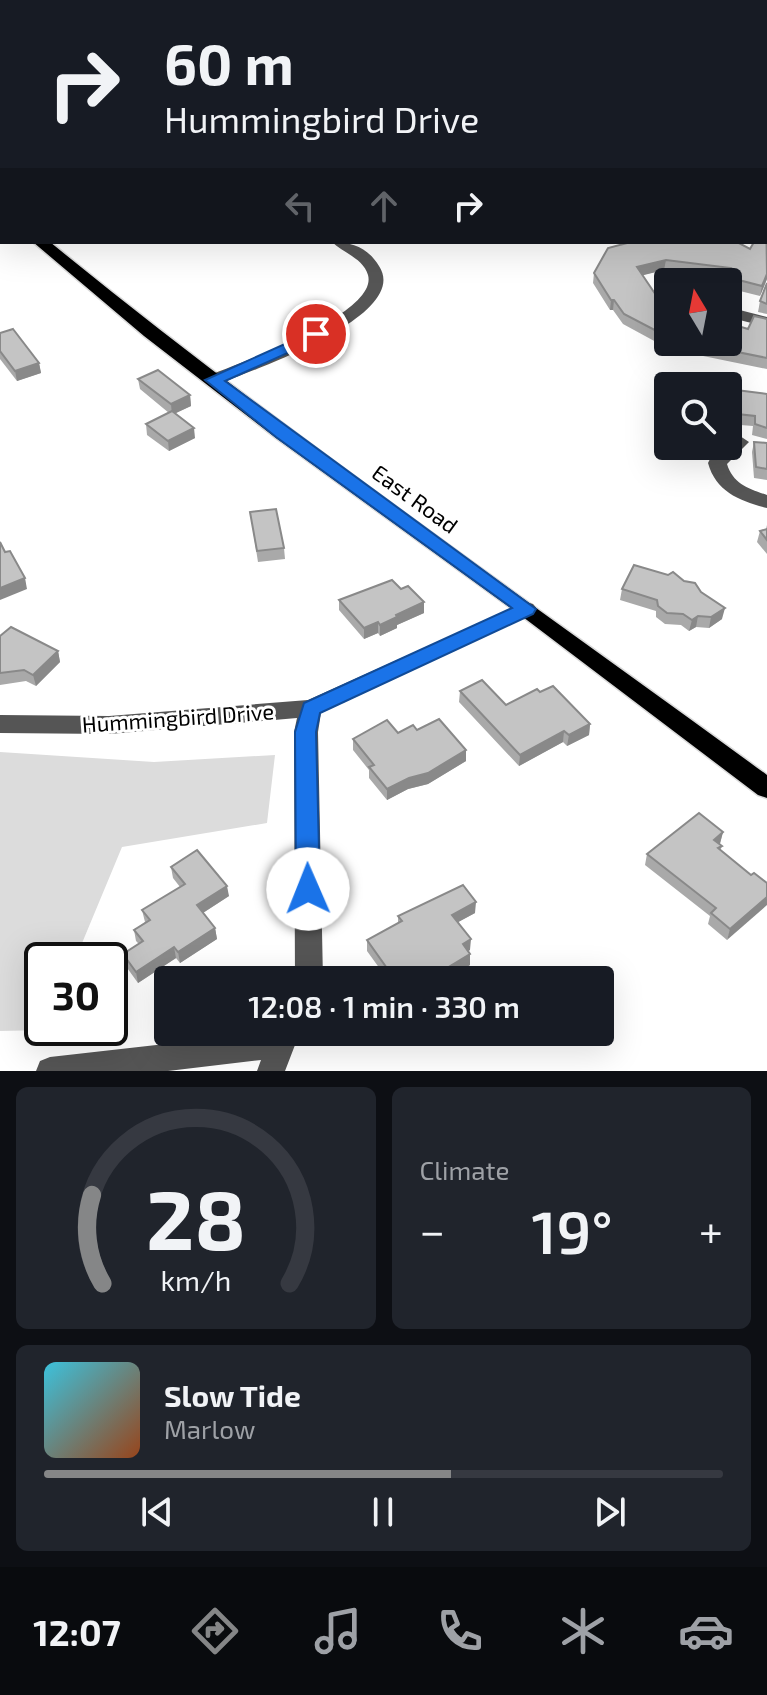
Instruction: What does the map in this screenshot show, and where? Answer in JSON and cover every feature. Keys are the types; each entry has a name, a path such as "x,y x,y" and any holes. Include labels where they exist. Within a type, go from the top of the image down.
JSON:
{"main road":[{"name":"East Road","path":"43,244 282,434 526,609 767,788"}],"street":[{"path":"213,380 344,321 369,304 377,288 376,275 365,258 343,244"},
{"path":"742,316 767,322"},
{"path":"720,460 717,463 720,478 734,490 767,502"},
{"name":"Hummingbird Drive","path":"0,724 109,725 311,708 526,609"},
{"path":"309,966 306,732 311,708"},
{"path":"50,1071 279,1049"}],"shaded area":[{"path":"0,752 154,762 275,755 267,823 122,847 82,942 24,942 24,1030 0,1031"}],"building":[{"path":"623,244 741,244 750,249 753,244 767,244 767,274 762,286 742,281 742,268 666,260 637,267 654,292 654,330 624,314 594,273 608,248"},
{"path":"767,283 767,304 760,301"},
{"path":"754,316 767,319 767,358 742,353 742,327 748,329"},
{"path":"13,329 39,363 15,371 0,351 0,333"},
{"path":"158,370 190,395 171,404 138,379"},
{"path":"742,391 767,394 767,428 755,424 755,416 742,415"},
{"path":"172,411 194,428 168,441 146,424"},
{"path":"754,442 767,443 767,469 756,467"},
{"path":"276,509 284,548 257,551 250,512"},
{"path":"0,542 5,552 10,551 25,578 0,588"},
{"path":"634,565 668,575 673,572 684,581 695,583 701,592 725,608 711,617 698,616 692,620 683,614 667,613 658,606 657,600 622,589"},
{"path":"392,580 401,589 408,586 424,602 380,625 378,622 364,628 339,600"},
{"path":"11,627 58,651 33,675 24,670 0,673 0,636"},
{"path":"482,680 506,705 537,689 540,692 553,686 590,724 569,735 564,731 520,755 460,691"},
{"path":"439,719 466,750 428,773 387,789 369,767 374,765 353,739 387,720 398,733 413,725 417,730"},
{"path":"699,813 723,832 714,840 722,846 718,848 751,875 754,873 767,883 767,897 730,929 711,913 716,908 647,854"},
{"path":"197,850 227,886 197,905 215,928 178,952 174,947 136,972 128,961 128,951 143,941 134,930 150,920 142,910 185,884 171,867"},
{"path":"463,885 476,902 452,915 471,939 463,944 470,954 450,966 385,966 367,940 402,921 398,916"}],"route":[{"path":"308,889 306,732 311,708 526,609 282,434 213,380 316,334"}]}
